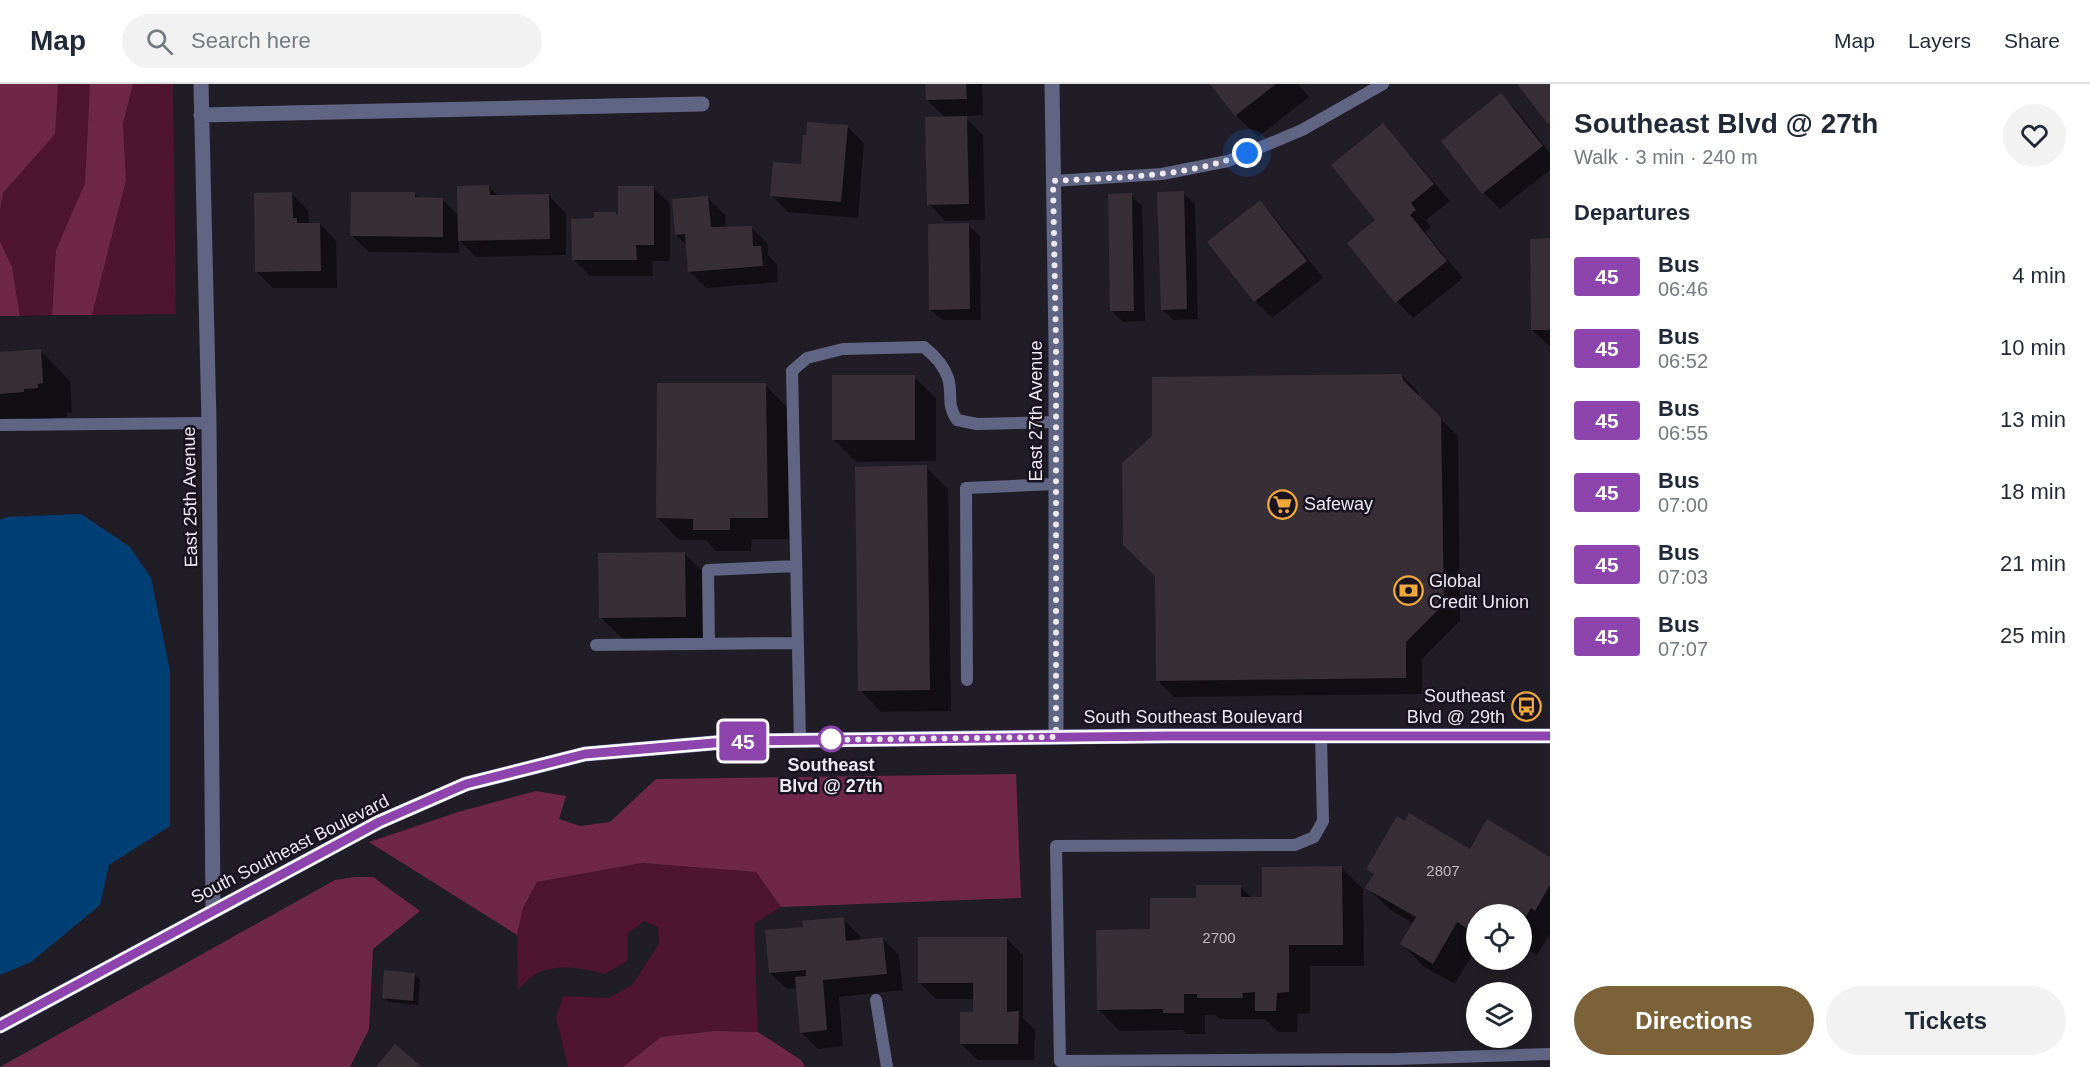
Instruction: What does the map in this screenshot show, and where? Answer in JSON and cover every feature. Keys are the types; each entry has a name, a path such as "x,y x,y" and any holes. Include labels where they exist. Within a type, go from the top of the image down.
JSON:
{"main road":[{"name":"South Southeast Boulevard","path":"0,1026 379,822 466,784 585,754 737,741 1056,737 1550,736"}],"street":[{"name":"East 25th Avenue","path":"201,84 209,423 213,910"},
{"name":"East 27th Avenue","path":"1052,84 1056,422 1056,737"},
{"path":"201,116 702,104"}],"lane":[{"path":"1053,181 1162,174 1228,161 1302,130 1383,84"},
{"path":"800,740 792,371 807,358 843,349 924,347 935,355 948,378 951,411 957,420 977,424 1056,422"},
{"path":"0,425 209,423"},
{"path":"967,680 966,488 1056,484"},
{"path":"709,644 708,570 796,566"},
{"path":"596,645 798,643"},
{"path":"1321,736 1323,821 1314,837 1294,845 1056,846 1060,1061 1395,1059 1550,1054"},
{"path":"876,1000 886,1067"}],"shaded area":[{"path":"0,84 58,84 55,134 3,193 0,209"},
{"path":"58,84 90,84 85,183 56,250 52,315 20,316 12,267 0,241 0,209 3,193 54,134"},
{"path":"90,84 133,84 123,124 126,180 92,315 52,315 56,250 85,183"},
{"path":"133,84 173,84 176,314 92,315 126,180 123,124"},
{"path":"0,241 12,267 20,316 0,316"},
{"path":"1016,774 1021,898 781,907 756,872 642,863 537,882 523,908 517,935 369,842 458,812 536,791 566,796 559,819 580,826 610,822 656,779"},
{"path":"642,863 756,872 781,907 754,924 758,1032 714,1031 661,1037 623,1067 568,1067 556,1018 563,996 609,998 632,985 659,944 658,927 644,921 627,934 627,961 605,974 577,968 549,969 531,977 518,990 517,935 523,908 537,882"},
{"path":"373,877 420,911 373,949 369,1029 350,1067 0,1067 335,880"},
{"path":"714,1031 758,1032 801,1060 805,1067 623,1067 661,1037"}],"water":[{"path":"81,514 130,547 151,578 170,671 170,826 109,865 100,905 31,962 0,975 0,520 6,517"}],"building":[{"path":"925,84 966,84 967,99 926,100"},
{"path":"1210,84 1276,84 1235,116"},
{"path":"1517,84 1550,84 1550,122 1548,124"},
{"path":"1501,93 1543,146 1482,194 1441,141"},
{"path":"967,116 969,204 927,205 925,117"},
{"path":"807,122 848,125 841,202 770,196 773,162 801,164 803,135 806,135"},
{"path":"1383,123 1434,184 1411,203 1416,210 1410,215 1447,261 1395,303 1347,243 1375,220 1331,165"},
{"path":"489,185 490,195 549,194 550,239 458,241 457,186"},
{"path":"618,186 654,186 654,245 636,245 637,260 572,260 571,219 594,218 594,212 616,212 618,214"},
{"path":"1184,191 1187,309 1161,310 1157,192"},
{"path":"292,192 293,218 297,218 297,223 320,223 321,271 255,272 254,193"},
{"path":"351,192 415,192 415,197 443,198 443,237 350,236"},
{"path":"1132,193 1134,311 1110,311 1108,194"},
{"path":"708,196 711,227 752,226 753,246 761,246 763,266 688,272 685,234 675,235 672,199"},
{"path":"1260,200 1307,261 1254,302 1207,242"},
{"path":"969,223 970,309 929,310 928,224"},
{"path":"1550,238 1550,330 1531,330 1530,239"},
{"path":"41,349 43,383 38,384 38,388 24,389 24,392 0,394 0,352"},
{"name":"Safeway","path":"1402,374 1403,380 1441,418 1444,604 1406,642 1406,678 1156,681 1155,576 1123,545 1122,463 1152,436 1152,377"},
{"path":"832,375 915,375 915,440 832,440"},
{"path":"657,383 766,383 768,518 730,518 730,530 693,530 693,519 656,518"},
{"path":"927,465 930,690 858,691 855,467"},
{"path":"685,552 686,617 599,618 598,553"},
{"path":"1409,813 1470,849 1487,819 1550,857 1550,885 1535,911 1532,909 1532,904 1466,904 1466,928 1457,922 1433,964 1400,944 1416,917 1365,888 1374,874 1366,869 1397,816 1405,821"},
{"path":"1342,866 1343,945 1289,945 1289,992 1277,993 1276,1011 1255,1011 1255,992 1242,993 1243,998 1197,998 1197,994 1184,994 1184,1013 1163,1013 1163,1009 1097,1010 1096,930 1150,929 1150,898 1196,898 1196,885 1241,885 1241,897 1262,897 1262,867"},
{"path":"844,917 846,941 883,937 887,974 823,980 827,1030 800,1033 795,977 806,976 806,970 769,973 765,930 803,927 802,921"},
{"path":"918,937 1007,937 1007,1012 1019,1011 1018,1044 960,1044 960,1012 973,1012 973,983 918,983"},
{"path":"384,970 415,973 413,1001 382,998"},
{"path":"395,1044 422,1067 376,1067"}],"bus line":[{"name":"45","path":"0,1026 379,822 466,784 585,754 737,741 1168,736 1550,736"}],"place":[{"name":"Safeway","path":"1283,504"},
{"name":"Global Credit Union","path":"1408,591"},
{"name":"Southeast Blvd @ 29th","path":"1526,706"},
{"name":"Southeast Blvd @ 27th","path":"831,739"}],"route":[{"path":"831,739 823,740 1056,737 1056,346 1053,181 1162,174 1228,161 1247,153"}]}
